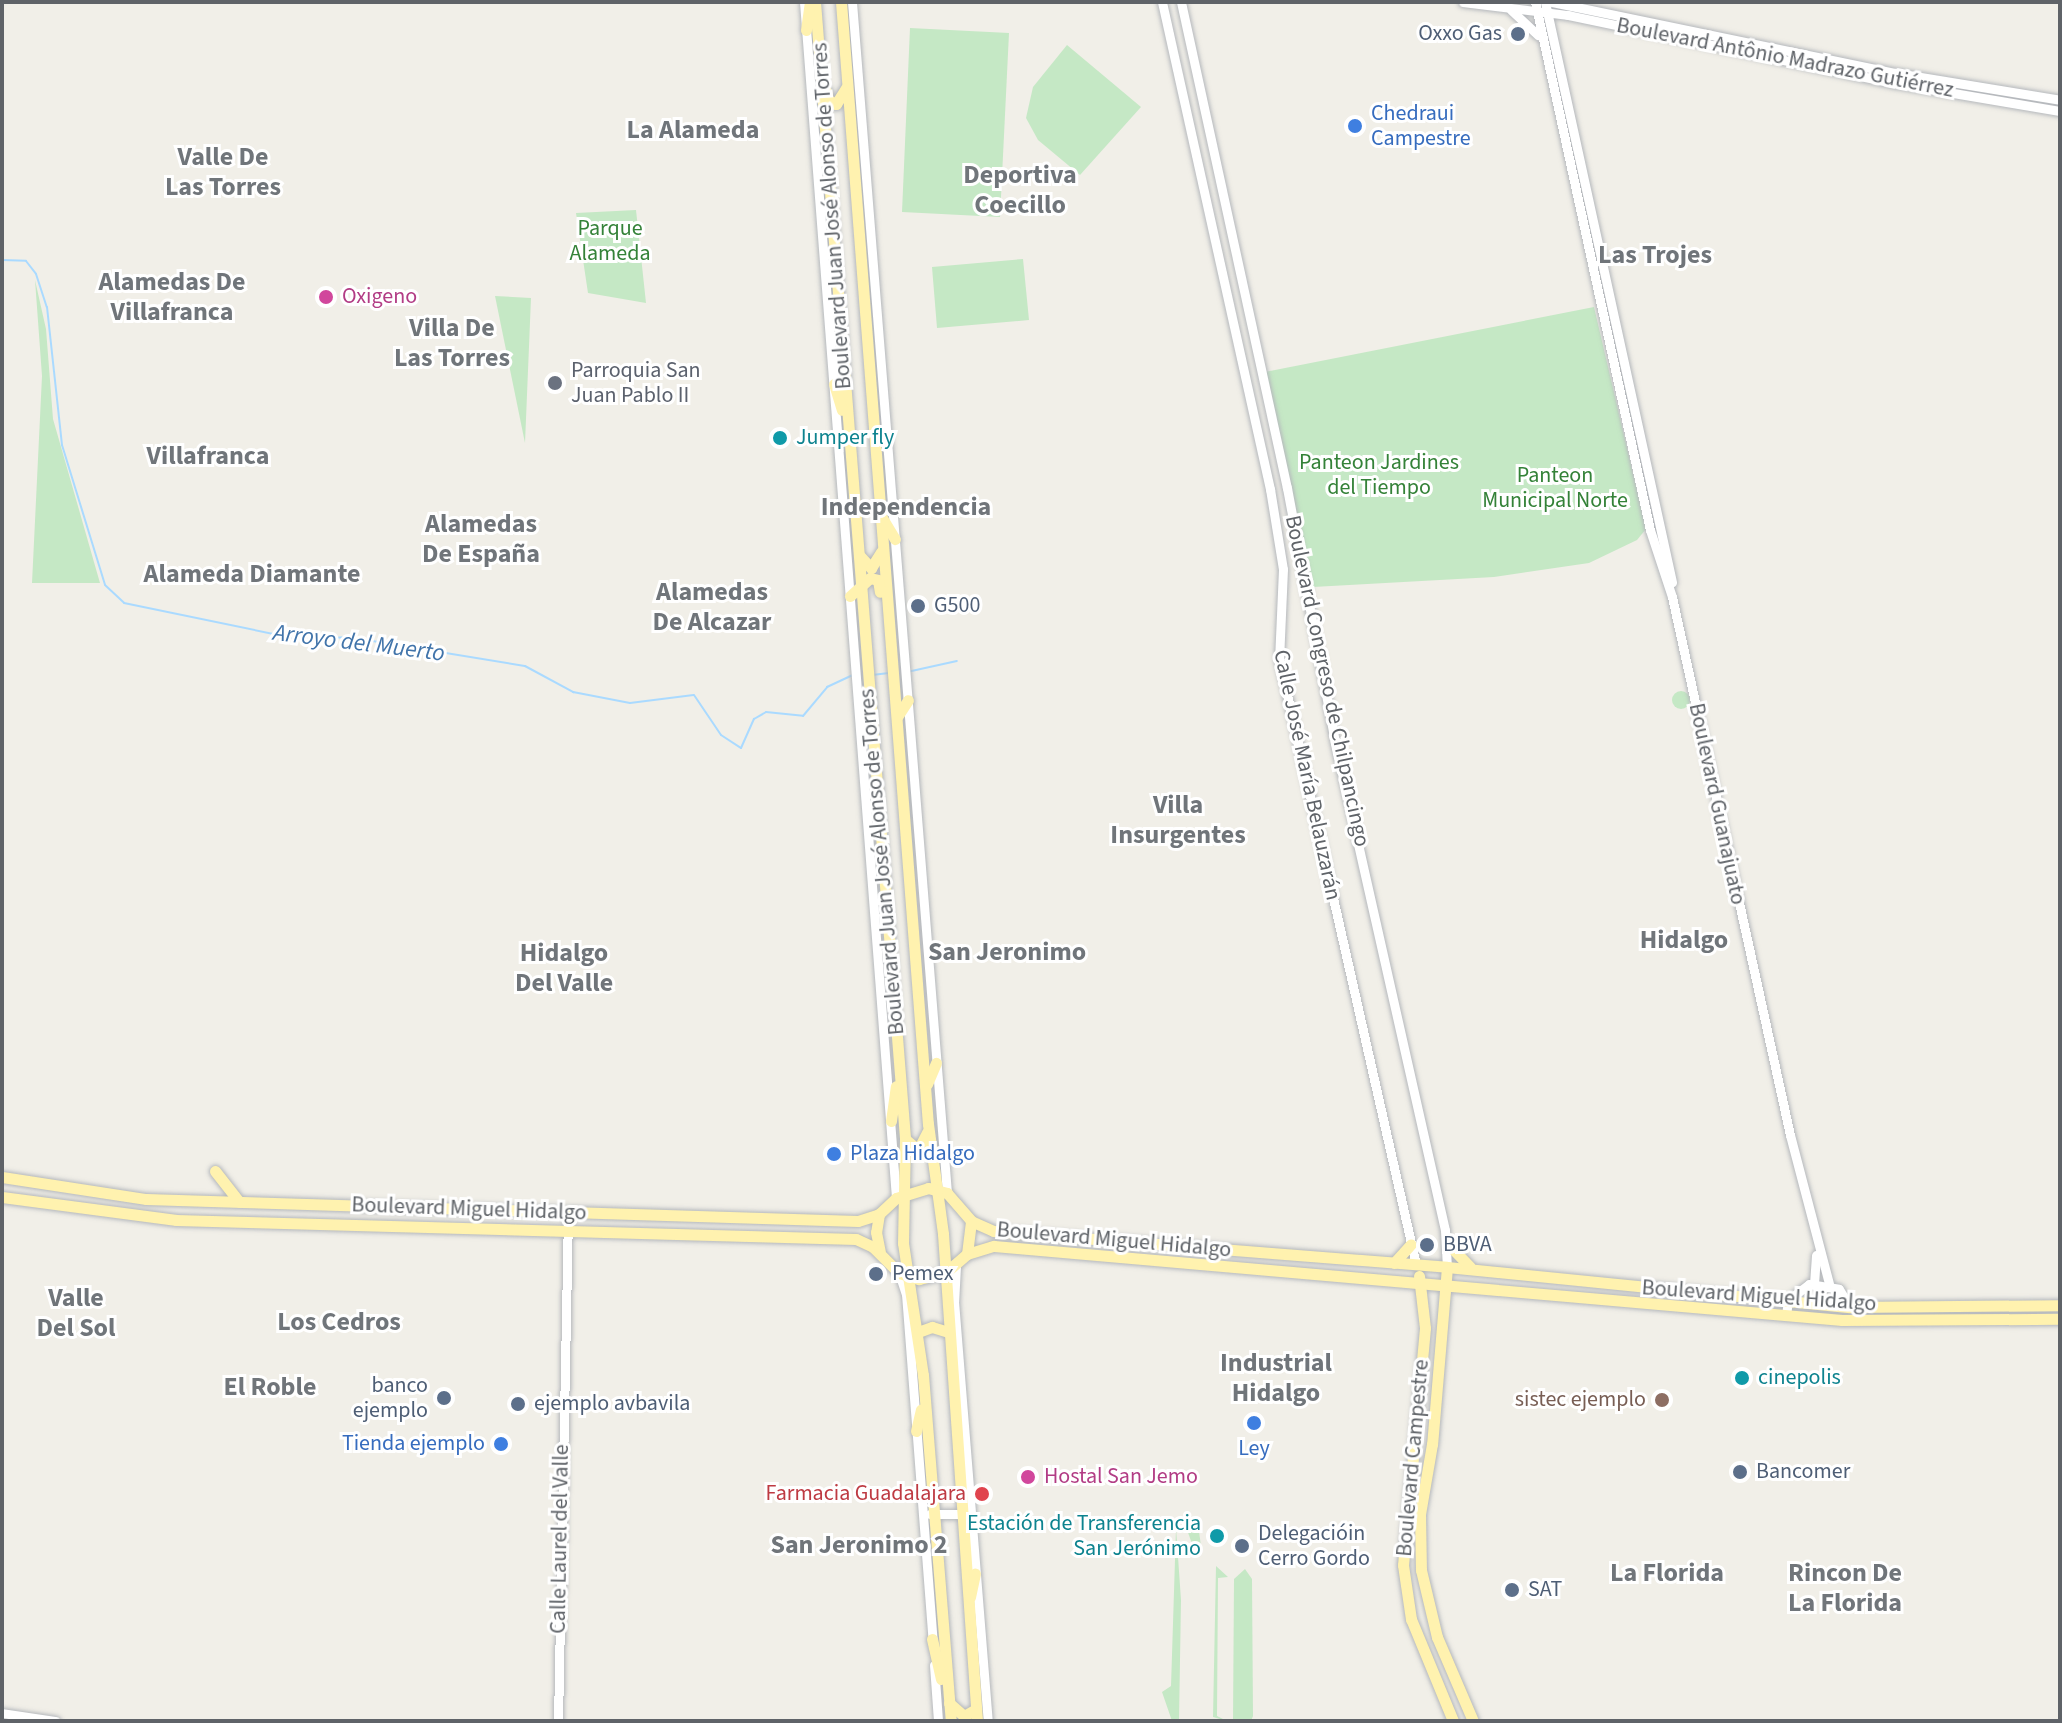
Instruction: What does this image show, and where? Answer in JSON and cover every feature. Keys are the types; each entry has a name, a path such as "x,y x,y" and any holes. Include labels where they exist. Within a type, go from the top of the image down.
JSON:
{"main road":[{"path":"806,30 813,2"},
{"name":"Boulevard Juan José Alonso de Torres","path":"813,2 821,63 851,452 856,543 854,592 864,640 862,676 905,1139 900,1196 905,1276 918,1332 924,1393 928,1514 951,1721"},
{"name":"Boulevard Juan José Alonso de Torres","path":"841,2 864,288 874,338 881,551 928,1124 942,1191 948,1332 966,1514 968,1616 976,1715"},
{"path":"821,63 829,102 839,102 846,86"},
{"path":"834,384 851,452"},
{"path":"879,513 895,539"},
{"path":"843,533 855,523"},
{"path":"856,543 866,567 875,565 881,551"},
{"path":"854,592 870,578 878,580 887,619"},
{"path":"852,616 864,640"},
{"path":"896,717 908,700"},
{"path":"926,1089 936,1063"},
{"path":"891,1121 898,1066"},
{"path":"905,1139 920,1149 928,1124"},
{"path":"215,1171 240,1202"},
{"name":"Boulevard Miguel Hidalgo","path":"2,1177 146,1199 858,1221 879,1214"},
{"path":"880,1252 876,1235 879,1214 900,1196 942,1191"},
{"name":"Boulevard Miguel Hidalgo","path":"942,1191 971,1221 993,1231 1447,1267 1850,1307 2060,1305"},
{"name":"Boulevard Miguel Hidalgo","path":"2,1197 168,1220 856,1239 880,1252 905,1276 945,1273 967,1254 994,1246 1850,1321 2060,1319"},
{"path":"967,1254 971,1221"},
{"path":"1447,1243 1474,1270"},
{"path":"1394,1263 1411,1244"},
{"path":"1416,1265 1444,1314"},
{"name":"Boulevard Campestre","path":"1447,1267 1432,1444 1420,1514 1421,1570 1437,1637 1473,1721"},
{"name":"Boulevard Campestre","path":"1424,1282 1425,1328 1403,1565 1411,1619 1453,1721"},
{"path":"918,1332 932,1327 948,1332 954,1301"},
{"path":"1791,1315 1843,1315 1850,1307"},
{"path":"916,1431 924,1393"},
{"path":"975,1574 968,1616 980,1643"},
{"path":"932,1639 949,1704 964,1716 976,1715"}],"street":[{"path":"804,2 843,533 854,592 852,616 862,676 891,1121 900,1196"},
{"name":"Boulevard Juan José Alonso de Torres","path":"852,2 877,287 874,338 895,539 936,1063 942,1191"},
{"name":"Calle José María Belauzarán","path":"1162,2 1281,553 1278,651 1416,1265"},
{"name":"Boulevard Congreso de Chilpancingo","path":"1181,2 1447,1243 1447,1267"},
{"name":"Boulevard Antônio Madrazo Gutiérrez","path":"1463,2 1508,8 1570,8 1896,73 2060,100"},
{"name":"Boulevard Antônio Madrazo Gutiérrez","path":"1552,2 1894,83 2060,111"},
{"name":"Boulevard Guanajuato","path":"1540,7 1816,1244 1829,1284 1845,1294 1850,1307"},
{"path":"1508,8 1545,37 1570,8"},
{"path":"1179,76 1196,73"},
{"path":"864,288 877,287"},
{"name":"Calle Laurel del Valle","path":"558,1721 568,1213"},
{"name":"Boulevard Guanajuato","path":"1814,1284 1816,1244"},
{"name":"Boulevard Juan José Alonso de Torres","path":"956,1266 954,1301 966,1514 975,1574 988,1721"},
{"name":"Boulevard Juan José Alonso de Torres","path":"905,1276 916,1431 928,1514 938,1721"},
{"path":"1791,1315 1788,1300 1814,1284 1829,1284"},
{"path":"928,1514 966,1514"},
{"path":"2,1713 55,1721"}],"green space":[{"path":"910,28 1009,33 1000,217 902,212"},
{"path":"1067,45 1141,107 1080,175 1038,140 1026,118 1033,87"},
{"name":"Parque Alameda","path":"636,210 646,303 588,293 576,213"},
{"path":"1023,259 1029,320 937,328 932,267"},
{"path":"35,280 46,329 53,419 100,583 32,583 42,376"},
{"path":"495,296 531,298 525,443"},
{"path":"1594,307 1646,529 1637,540 1589,563 1494,577 1313,587 1265,372"},
{"path":"1681,691 1690,700 1681,709 1672,700"},
{"path":"1198,1524 1201,1546 1195,1552 1186,1527"},
{"path":"1176,1528 1181,1600 1179,1721 1172,1721 1162,1692 1171,1686"},
{"path":"1216,1566 1228,1577 1218,1578 1217,1716 1227,1721 1213,1717"},
{"path":"1245,1569 1252,1579 1253,1716 1251,1721 1233,1721 1234,1579"}],"waterway":[{"name":"Arroyo del Muerto","path":"2,260 26,261 36,274 47,307 62,445 105,585 124,603 302,640 348,637 525,666 573,692 630,703 694,695 721,735 741,748 754,719 766,712 803,716 827,687 853,675"},
{"name":"Arroyo del Muerto","path":"907,672 957,661"},
{"name":"Arroyo del Muerto","path":"872,675 889,673"}],"place":[{"name":"Oxxo Gas","path":"1518,34"},
{"name":"Chedraui Campestre","path":"1355,126"},
{"name":"Oxigeno","path":"326,297"},
{"name":"Parroquia San Juan Pablo II","path":"555,383"},
{"name":"Jumper fly","path":"780,438"},
{"name":"G500","path":"918,606"},
{"name":"Plaza Hidalgo","path":"834,1154"},
{"name":"BBVA","path":"1427,1245"},
{"name":"Pemex","path":"876,1274"},
{"name":"cinepolis","path":"1742,1378"},
{"name":"banco ejemplo","path":"444,1398"},
{"name":"sistec ejemplo","path":"1662,1400"},
{"name":"ejemplo avbavila","path":"518,1404"},
{"name":"Ley","path":"1254,1423"},
{"name":"Tienda ejemplo","path":"501,1444"},
{"name":"Bancomer","path":"1740,1472"},
{"name":"Hostal San Jemo","path":"1028,1477"},
{"name":"Farmacia Guadalajara","path":"982,1494"},
{"name":"Estación de Transferencia San Jerónimo","path":"1217,1536"},
{"name":"Delegacióin Cerro Gordo","path":"1242,1546"},
{"name":"SAT","path":"1512,1590"}],"district":[{"name":"La Alameda","path":"693,130"},
{"name":"Valle De Las Torres","path":"223,172"},
{"name":"Deportiva Coecillo","path":"1020,190"},
{"name":"Las Trojes","path":"1655,255"},
{"name":"Alamedas De Villafranca","path":"172,297"},
{"name":"Villa De Las Torres","path":"452,343"},
{"name":"Villafranca","path":"208,456"},
{"name":"Independencia","path":"906,507"},
{"name":"Alamedas De España","path":"481,539"},
{"name":"Alameda Diamante","path":"252,574"},
{"name":"Alamedas De Alcazar","path":"712,607"},
{"name":"Villa Insurgentes","path":"1178,820"},
{"name":"Hidalgo","path":"1684,940"},
{"name":"San Jeronimo","path":"1007,952"},
{"name":"Hidalgo Del Valle","path":"564,968"},
{"name":"Valle Del Sol","path":"76,1313"},
{"name":"Los Cedros","path":"339,1322"},
{"name":"Industrial Hidalgo","path":"1276,1378"},
{"name":"El Roble","path":"270,1387"},
{"name":"San Jeronimo 2","path":"859,1545"},
{"name":"La Florida","path":"1667,1573"},
{"name":"Rincon De La Florida","path":"1845,1588"}],"park label":[{"name":"Panteon Jardines del Tiempo","path":"1379,474"},
{"name":"Panteon Municipal Norte","path":"1555,488"}]}
